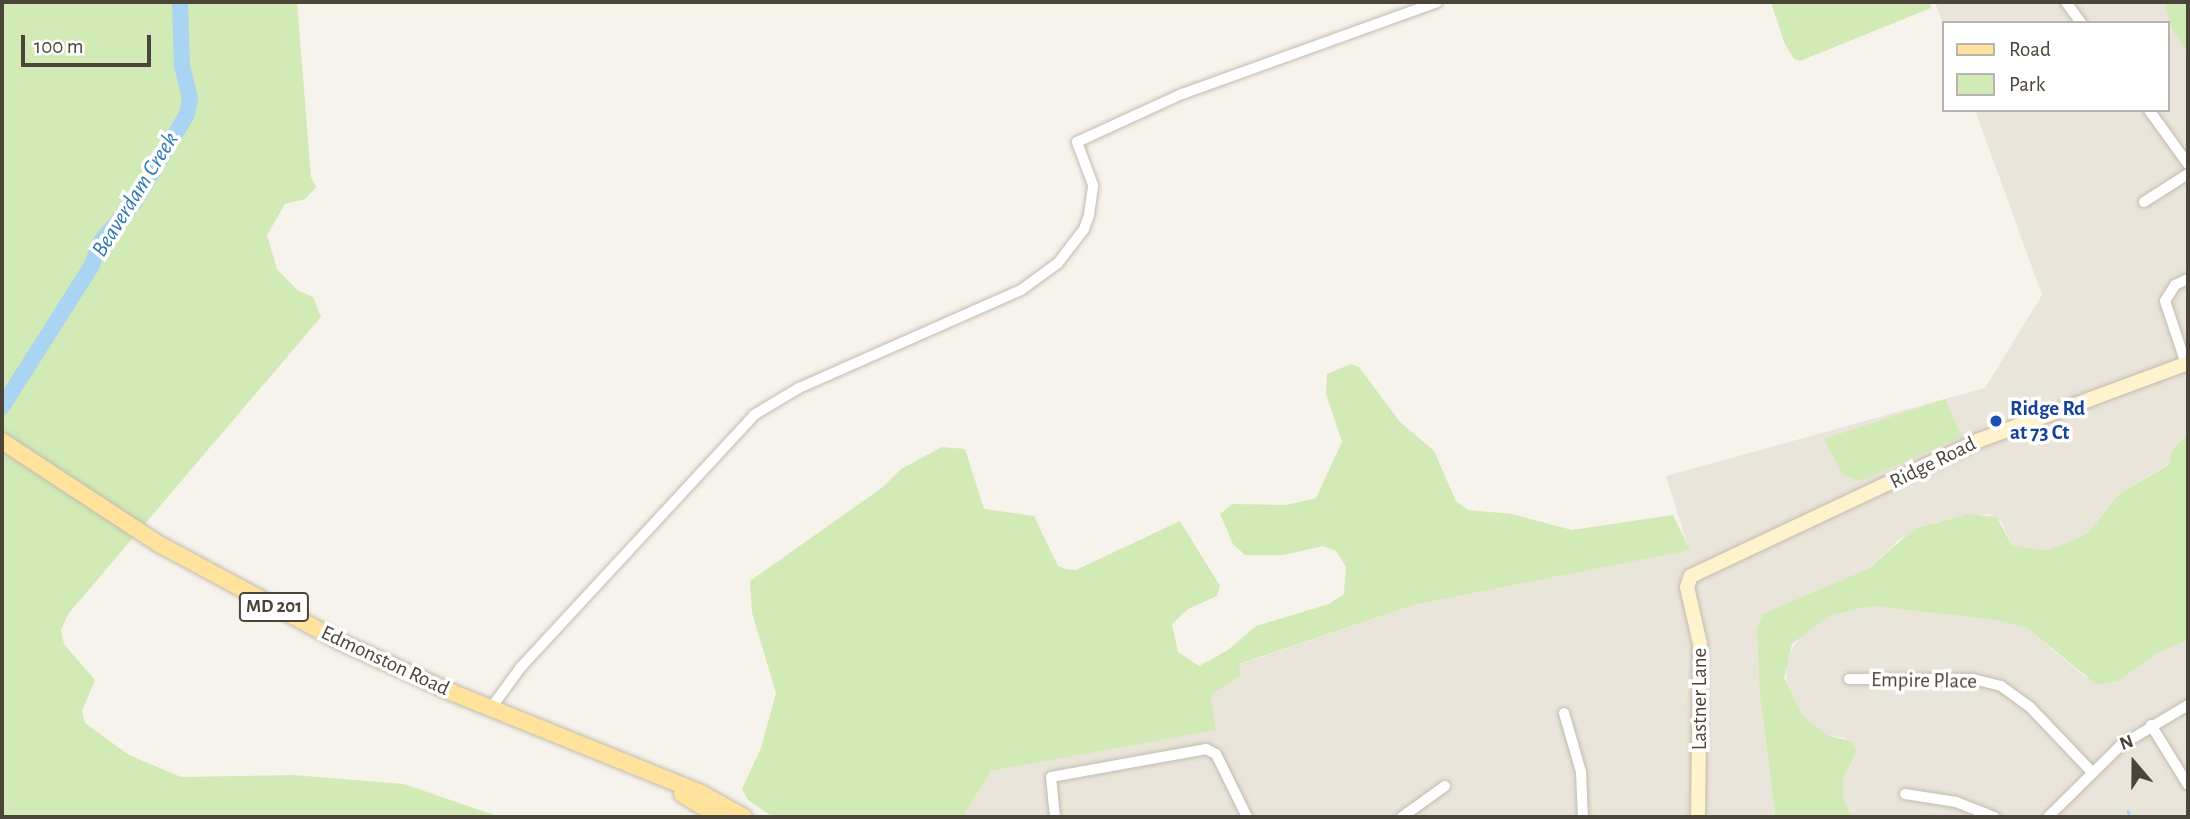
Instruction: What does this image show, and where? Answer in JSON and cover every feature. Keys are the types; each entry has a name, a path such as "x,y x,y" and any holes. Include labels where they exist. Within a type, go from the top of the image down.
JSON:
{"main road":[{"name":"Edmonston Road","path":"4,442 131,527 232,585 337,640 491,708 699,792 741,816"},
{"name":"Edmonston Road","path":"560,736 660,783 719,817"}],"street":[{"path":"491,708 530,657 754,415 799,388 1021,290 1058,263 1084,229 1089,215 1093,186 1077,142 1182,94 1437,2"},
{"path":"2066,2 2080,21"},
{"path":"2150,112 2188,164"},
{"path":"2144,202 2188,174"},
{"path":"2187,363 2165,301 2175,285 2188,279"},
{"name":"Ridge Road","path":"1687,582 1704,568 1805,526 1980,440 2187,363"},
{"name":"Lastner Lane","path":"1687,582 1700,644 1699,817"},
{"name":"Empire Place","path":"1849,679 1973,679 1993,683 2030,707 2091,771"},
{"path":"2048,817 2091,771 2151,725 2188,705"},
{"path":"1564,713 1581,772 1583,817"},
{"path":"2151,725 2188,785"},
{"path":"1055,817 1051,777 1206,749 1216,754 1247,817"},
{"path":"1402,817 1445,786"},
{"path":"1905,794 1949,800 1994,817"}],"shaded area":[{"path":"1935,2 2164,2 2188,54 2188,434 2173,449 2168,464 2119,494 2088,533 2067,543 2047,550 2012,546 2001,521 1988,514 1936,522 1901,538 1868,569 1757,630 1763,722 1775,817 963,817 991,771 1215,730 1211,695 1241,675 1238,665 1413,605 1689,550 1666,476 1985,388 2042,295 1976,112 2169,112 2169,21 1942,21"},
{"path":"1872,606 1995,620 2027,628 2085,677 2119,681 2157,653 2188,640 2188,817 1852,817 1843,797 1843,781 1851,765 1845,738 1827,735 1802,715 1787,688 1786,660 1803,631 1828,616"}],"green space":[{"path":"2,2 297,2 311,177 316,187 305,199 285,204 267,235 277,269 297,290 313,297 321,317 69,613 61,630 64,644 95,680 82,711 85,723 129,755 181,777 293,775 404,784 500,817 2,817"},
{"path":"1771,2 1930,2 1931,8 1800,61 1794,59 1784,42"},
{"path":"2164,2 2188,2 2188,54 2173,31"},
{"path":"1351,364 1359,367 1400,422 1434,451 1456,501 1468,510 1512,514 1572,530 1673,515 1690,550 1413,605 1239,664 1241,675 1211,695 1216,730 991,771 963,817 773,817 748,800 742,789 761,748 776,693 752,613 750,581 883,487 901,469 942,447 965,449 984,509 1034,516 1058,566 1065,569 1076,570 1180,521 1220,586 1217,596 1188,609 1172,624 1178,652 1199,666 1228,650 1256,626 1329,604 1344,594 1346,567 1336,551 1323,546 1284,555 1245,555 1233,544 1220,514 1232,504 1286,505 1316,498 1342,442 1326,394 1327,374"},
{"path":"1945,399 1962,436 1861,481 1843,475 1824,439"},
{"path":"2188,434 2188,640 2157,653 2119,681 2097,685 2027,628 1995,620 1872,606 1828,616 1792,644 1784,678 1802,715 1827,735 1853,742 1856,752 1843,781 1843,797 1852,817 1775,817 1760,695 1757,630 1763,614 1868,569 1914,529 1969,514 1997,517 2012,546 2047,550 2067,543 2088,533 2119,494 2168,465 2173,449"}],"waterway":[{"name":"Beaverdam Creek","path":"2,407 91,267 102,240 134,203 187,114 190,98 182,65 180,2"},
{"path":"2128,811 2130,817"}],"place":[{"name":"Ridge Rd at 73 Ct","path":"1996,421"}]}
